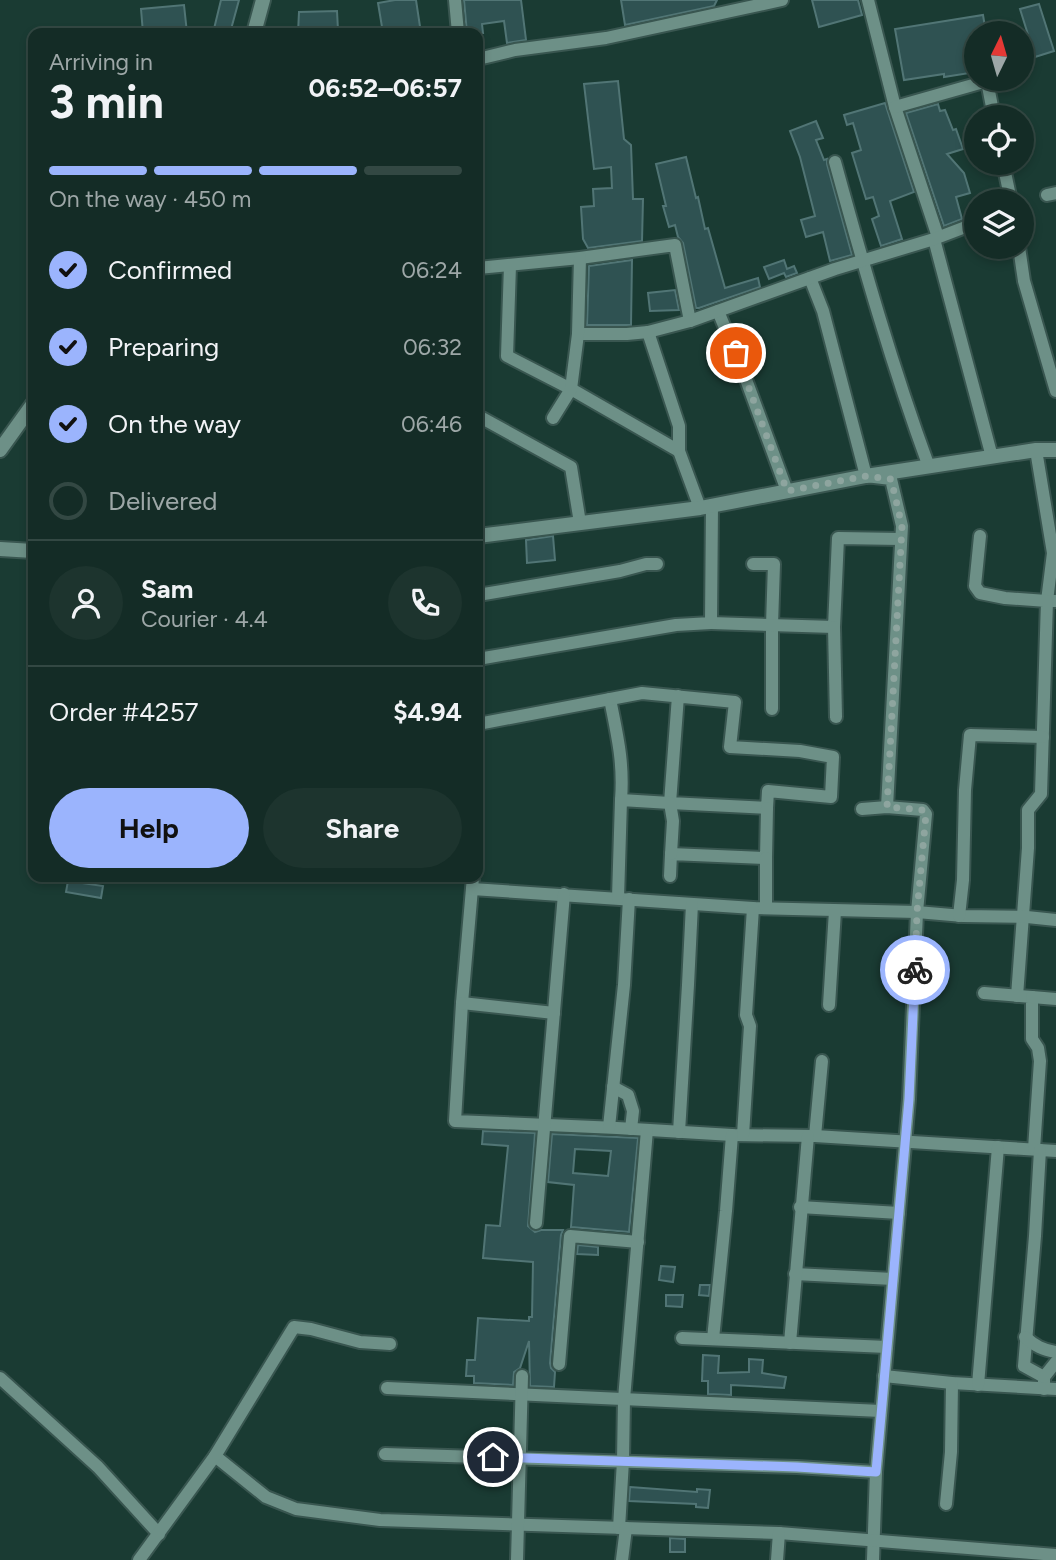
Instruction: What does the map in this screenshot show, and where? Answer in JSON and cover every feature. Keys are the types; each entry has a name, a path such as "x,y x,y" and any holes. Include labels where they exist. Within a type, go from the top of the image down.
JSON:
{"street":[{"path":"255,28 263,0"},
{"path":"455,0 458,28"},
{"path":"483,58 515,50 606,38 782,0"},
{"path":"868,0 895,107 936,238 992,457"},
{"path":"895,107 987,81 992,105"},
{"path":"835,162 904,399 929,467"},
{"path":"578,334 648,332 690,321 964,228"},
{"path":"483,268 675,245 690,321"},
{"path":"553,418 571,389 578,334 580,258"},
{"path":"1021,259 1024,281 1056,391"},
{"path":"510,265 507,356 679,451"},
{"path":"810,278 824,310 866,476"},
{"path":"718,311 787,491"},
{"path":"648,332 679,426 679,451 706,506 711,623"},
{"path":"0,450 28,411"},
{"path":"483,419 571,467 580,523"},
{"path":"1017,996 1028,848 1028,810 1041,794 1052,601 1053,553 1037,450"},
{"path":"483,535 706,506 866,476 1037,450 1056,450"},
{"path":"866,476 891,479 902,526 887,807"},
{"path":"980,536 975,586 980,593 1052,601"},
{"path":"836,717 838,538 901,539"},
{"path":"0,549 28,551"},
{"path":"483,594 657,564"},
{"path":"753,564 774,564 772,709"},
{"path":"483,658 676,625 711,623 835,627"},
{"path":"483,723 642,693 678,696 735,702 730,747 800,751 833,757 831,797 768,791 766,858 746,1015 750,1026 726,1211 713,1339"},
{"path":"670,876 673,821 670,803 678,696"},
{"path":"609,1127 624,985 621,800 623,775 621,750 610,699"},
{"path":"958,916 963,880 965,790 970,735 1043,737"},
{"path":"621,800 767,808"},
{"path":"862,809 887,807 923,810 926,814 917,912 909,1099 876,1472 873,1560"},
{"path":"671,854 766,858"},
{"path":"1056,920 692,904 564,894 473,883 461,1003 455,1122 812,1136 1056,1151"},
{"path":"536,1223 564,894"},
{"path":"679,1132 692,904"},
{"path":"829,1005 835,911"},
{"path":"984,993 1056,999"},
{"path":"1032,997 1032,1039 1038,1048 1040,1061 1035,1236 1024,1366 1048,1385"},
{"path":"461,1003 554,1013"},
{"path":"790,1343 800,1207 822,1060"},
{"path":"613,1087 628,1095 633,1111 631,1129"},
{"path":"622,1560 624,1399 647,1130"},
{"path":"978,1385 998,1147"},
{"path":"800,1207 899,1213"},
{"path":"559,1364 570,1236 638,1242"},
{"path":"795,1274 893,1279"},
{"path":"139,1560 215,1456 294,1327 360,1342 390,1344"},
{"path":"1025,1337 1033,1345 1056,1352"},
{"path":"682,1338 887,1347"},
{"path":"1048,1385 1056,1362"},
{"path":"884,1376 952,1384 1048,1385"},
{"path":"516,1560 522,1377"},
{"path":"0,1378 98,1467 159,1534"},
{"path":"946,1504 951,1452 952,1384"},
{"path":"387,1388 881,1411"},
{"path":"385,1454 797,1467 876,1472"},
{"path":"215,1456 266,1497 296,1509 380,1520 779,1533 1056,1555"},
{"path":"778,1560 779,1533"}],"building":[{"path":"221,0 239,0 231,28 214,28"},
{"path":"416,0 420,28 382,28 378,3"},
{"path":"464,0 521,0 526,40 507,43 504,21 482,24 482,28 467,28"},
{"path":"621,0 717,0 714,6 625,25"},
{"path":"812,0 858,0 862,15 819,27"},
{"path":"1039,4 1054,51 1035,57 1034,21 1024,21 1020,9"},
{"path":"184,5 186,28 143,28 141,9"},
{"path":"337,11 338,28 298,28 299,12"},
{"path":"983,15 984,21 964,21 964,74 944,77 944,74 904,80 895,29"},
{"path":"618,81 624,139 631,145 633,199 643,199 642,241 588,248 583,239 581,207 594,206 593,189 612,188 611,167 594,169 584,84"},
{"path":"885,103 914,192 890,201 902,239 881,246 872,219 879,216 873,197 866,199 852,153 861,150 853,123 847,125 844,115"},
{"path":"938,104 940,111 945,110 953,130 956,129 963,149 947,154 964,173 969,189 964,189 964,195 956,197 962,219 944,226 906,113"},
{"path":"816,121 823,138 816,140 824,160 827,159 852,255 830,261 823,232 806,237 801,220 815,216 800,157 790,131"},
{"path":"686,157 705,229 708,228 725,288 758,278 760,287 699,308 696,308 683,243 678,237 675,225 669,227 656,164"},
{"path":"632,260 631,325 587,325 589,266"},
{"path":"784,260 787,269 794,266 797,273 786,277 784,273 769,279 764,267"},
{"path":"675,290 679,310 650,311 648,293"},
{"path":"553,536 555,560 527,563 526,540"},
{"path":"68,882 103,886 101,898 66,892"},
{"path":"483,1131 535,1133 528,1226 535,1232 563,1230 550,1363 555,1372 554,1387 530,1386 529,1341 520,1368 514,1372 513,1385 474,1383 474,1376 466,1376 467,1360 475,1360 478,1318 529,1321 529,1317 532,1317 533,1262 483,1258 486,1225 500,1226 508,1146 482,1144"},
{"path":"552,1134 638,1138 629,1232 571,1227 574,1185 548,1182","holes":["575,1149 611,1151 608,1176 573,1173"]},
{"path":"578,1245 598,1247 598,1255 577,1254"},
{"path":"661,1266 675,1267 673,1282 659,1280"},
{"path":"700,1285 710,1285 709,1296 699,1295"},
{"path":"666,1295 683,1295 682,1307 666,1306"},
{"path":"703,1355 719,1356 718,1373 749,1372 749,1359 763,1360 762,1373 786,1377 784,1388 731,1385 731,1395 708,1394 708,1381 702,1381"},
{"path":"630,1487 697,1492 697,1489 710,1490 708,1508 696,1507 696,1504 629,1501"},
{"path":"670,1538 685,1539 685,1552 670,1552"}],"way so far":[{"path":"736,353 787,491 866,476 891,479 902,526 887,807 923,810 926,814 915,970"}],"route":[{"path":"493,1457 876,1472 909,1099 915,970"}]}
